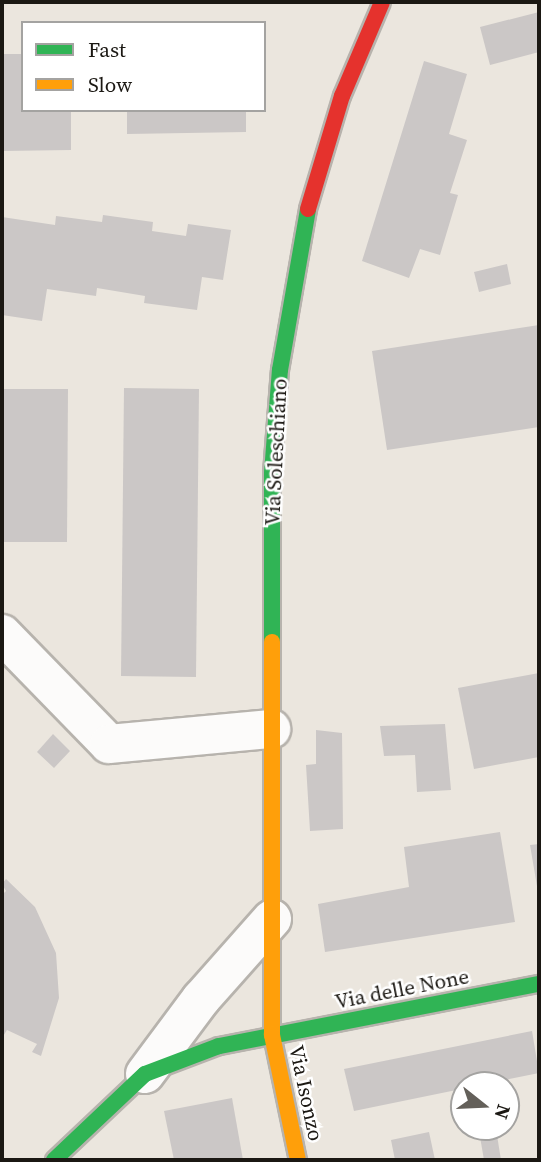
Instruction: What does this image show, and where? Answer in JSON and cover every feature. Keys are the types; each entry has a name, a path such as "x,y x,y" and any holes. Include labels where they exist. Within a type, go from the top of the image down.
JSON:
{"street":[{"name":"Via Soleschiano","path":"272,1035 272,472 280,370 302,227 342,96 382,2"},
{"path":"2,634 109,744 271,729"},
{"path":"54,1160 145,1073 201,999 272,919"},
{"name":"Via delle None","path":"272,1035 539,984"},
{"path":"145,1073 219,1046 272,1035"},
{"name":"Via Isonzo","path":"272,1035 298,1160"}],"building":[{"path":"539,12 539,52 490,65 480,27"},
{"path":"2,54 21,54 21,112 71,112 71,150 2,151"},
{"path":"424,61 467,74 449,134 467,140 450,193 458,195 440,255 420,249 409,278 362,261"},
{"path":"127,112 246,112 246,132 127,134"},
{"path":"103,215 153,222 152,231 186,236 188,224 231,230 223,280 202,277 197,310 144,303 145,296 97,288 96,296 47,289 42,321 2,315 2,217 55,225 56,216 102,222"},
{"path":"507,264 511,284 479,292 474,272"},
{"path":"539,325 539,427 387,450 372,351"},
{"path":"124,388 199,389 196,677 121,676"},
{"path":"2,389 68,389 67,542 2,542"},
{"path":"539,673 539,757 474,769 458,688"},
{"path":"445,724 451,790 417,792 415,755 384,756 380,726"},
{"path":"316,730 342,733 343,829 310,831 306,765 316,764"},
{"path":"53,734 70,751 54,768 37,752"},
{"path":"500,832 515,922 325,952 318,904 409,887 404,847"},
{"path":"539,844 539,892 538,892 530,845"},
{"path":"6,879 35,907 56,953 59,998 41,1056 32,1052 37,1044 7,1030 2,1038 2,895 6,891 2,884"},
{"path":"532,1031 539,1073 520,1077 520,1071 450,1071 450,1091 354,1111 344,1069"},
{"path":"232,1098 243,1160 174,1160 164,1111"},
{"path":"429,1132 435,1160 395,1160 391,1140"},
{"path":"481,1141 498,1141 501,1160 484,1160"}],"traffic: fast":[{"path":"272,642 272,473 280,370 308,209"},
{"path":"54,1160 145,1074 219,1046 539,984"}],"traffic: slow":[{"path":"272,642 272,1035 298,1160"}],"traffic: jam":[{"path":"308,209 342,96 382,2"}]}
